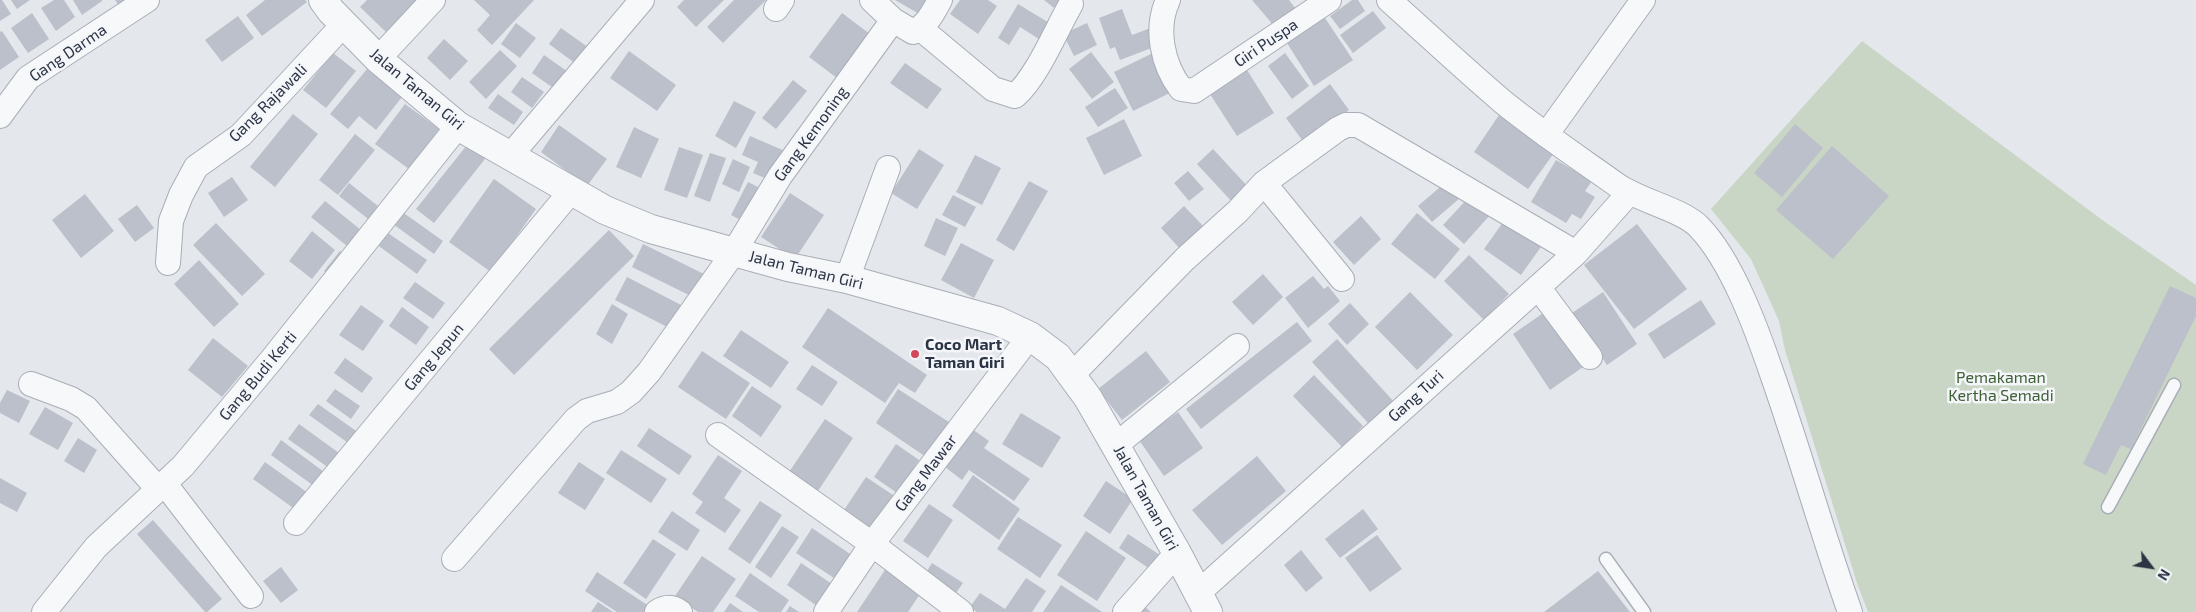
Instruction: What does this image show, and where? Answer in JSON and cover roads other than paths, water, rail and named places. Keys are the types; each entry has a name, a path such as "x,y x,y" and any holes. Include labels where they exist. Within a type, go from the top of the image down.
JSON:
{"street":[{"name":"Gang Darma","path":"0,116 28,78 147,0"},
{"path":"378,59 433,0"},
{"path":"510,156 642,0"},
{"path":"872,0 893,20 913,32 921,29 940,0"},
{"name":"Giri Puspa","path":"1168,0 1162,12 1160,28 1164,52 1173,78 1181,89 1194,91 1329,0"},
{"path":"1389,0 1498,97 1546,135 1629,194 1694,223 1706,236 1726,267 1744,302 1761,342 1795,440 1826,547 1850,612"},
{"path":"1546,135 1643,0"},
{"path":"921,29 993,88 1015,96 1032,76 1071,4"},
{"name":"Jalan Taman Giri","path":"335,9 378,59 458,126 605,210 651,229 788,267 847,279 998,321 1030,336 1058,358 1072,375 1116,444 1203,602"},
{"name":"Gang Rajawali","path":"168,263 171,221 181,195 196,167 241,135 335,9"},
{"name":"Gang Kemoning","path":"454,559 576,419 587,411 617,402 631,392 649,372 734,252 780,176 893,20"},
{"path":"1072,375 1185,259 1238,211 1264,183 1338,128 1346,125 1358,125 1576,253"},
{"name":"Gang Budi Kerti","path":"44,612 96,547 183,466 280,350 458,126"},
{"path":"847,279 888,168"},
{"path":"1264,183 1342,280"},
{"name":"Gang Jepun","path":"296,523 572,190"},
{"name":"Gang Turi","path":"1203,602 1576,253 1629,194"},
{"path":"1538,287 1590,357"},
{"name":"Gang Mawar","path":"826,612 872,544 1030,336"},
{"path":"1116,444 1237,346"},
{"path":"31,384 71,399 86,408 162,487 251,596"},
{"path":"718,435 872,544 961,612"},
{"path":"1125,612 1177,553"},
{"path":"657,612 664,607 676,609 680,612"}],"lane":[{"path":"2108,507 2174,385"},
{"path":"1606,559 1644,612"}],"place":[{"name":"Coco Mart Taman Giri","path":"915,354"}],"park label":[{"name":"Pemakaman Kertha Semadi","path":"2001,387"}]}
